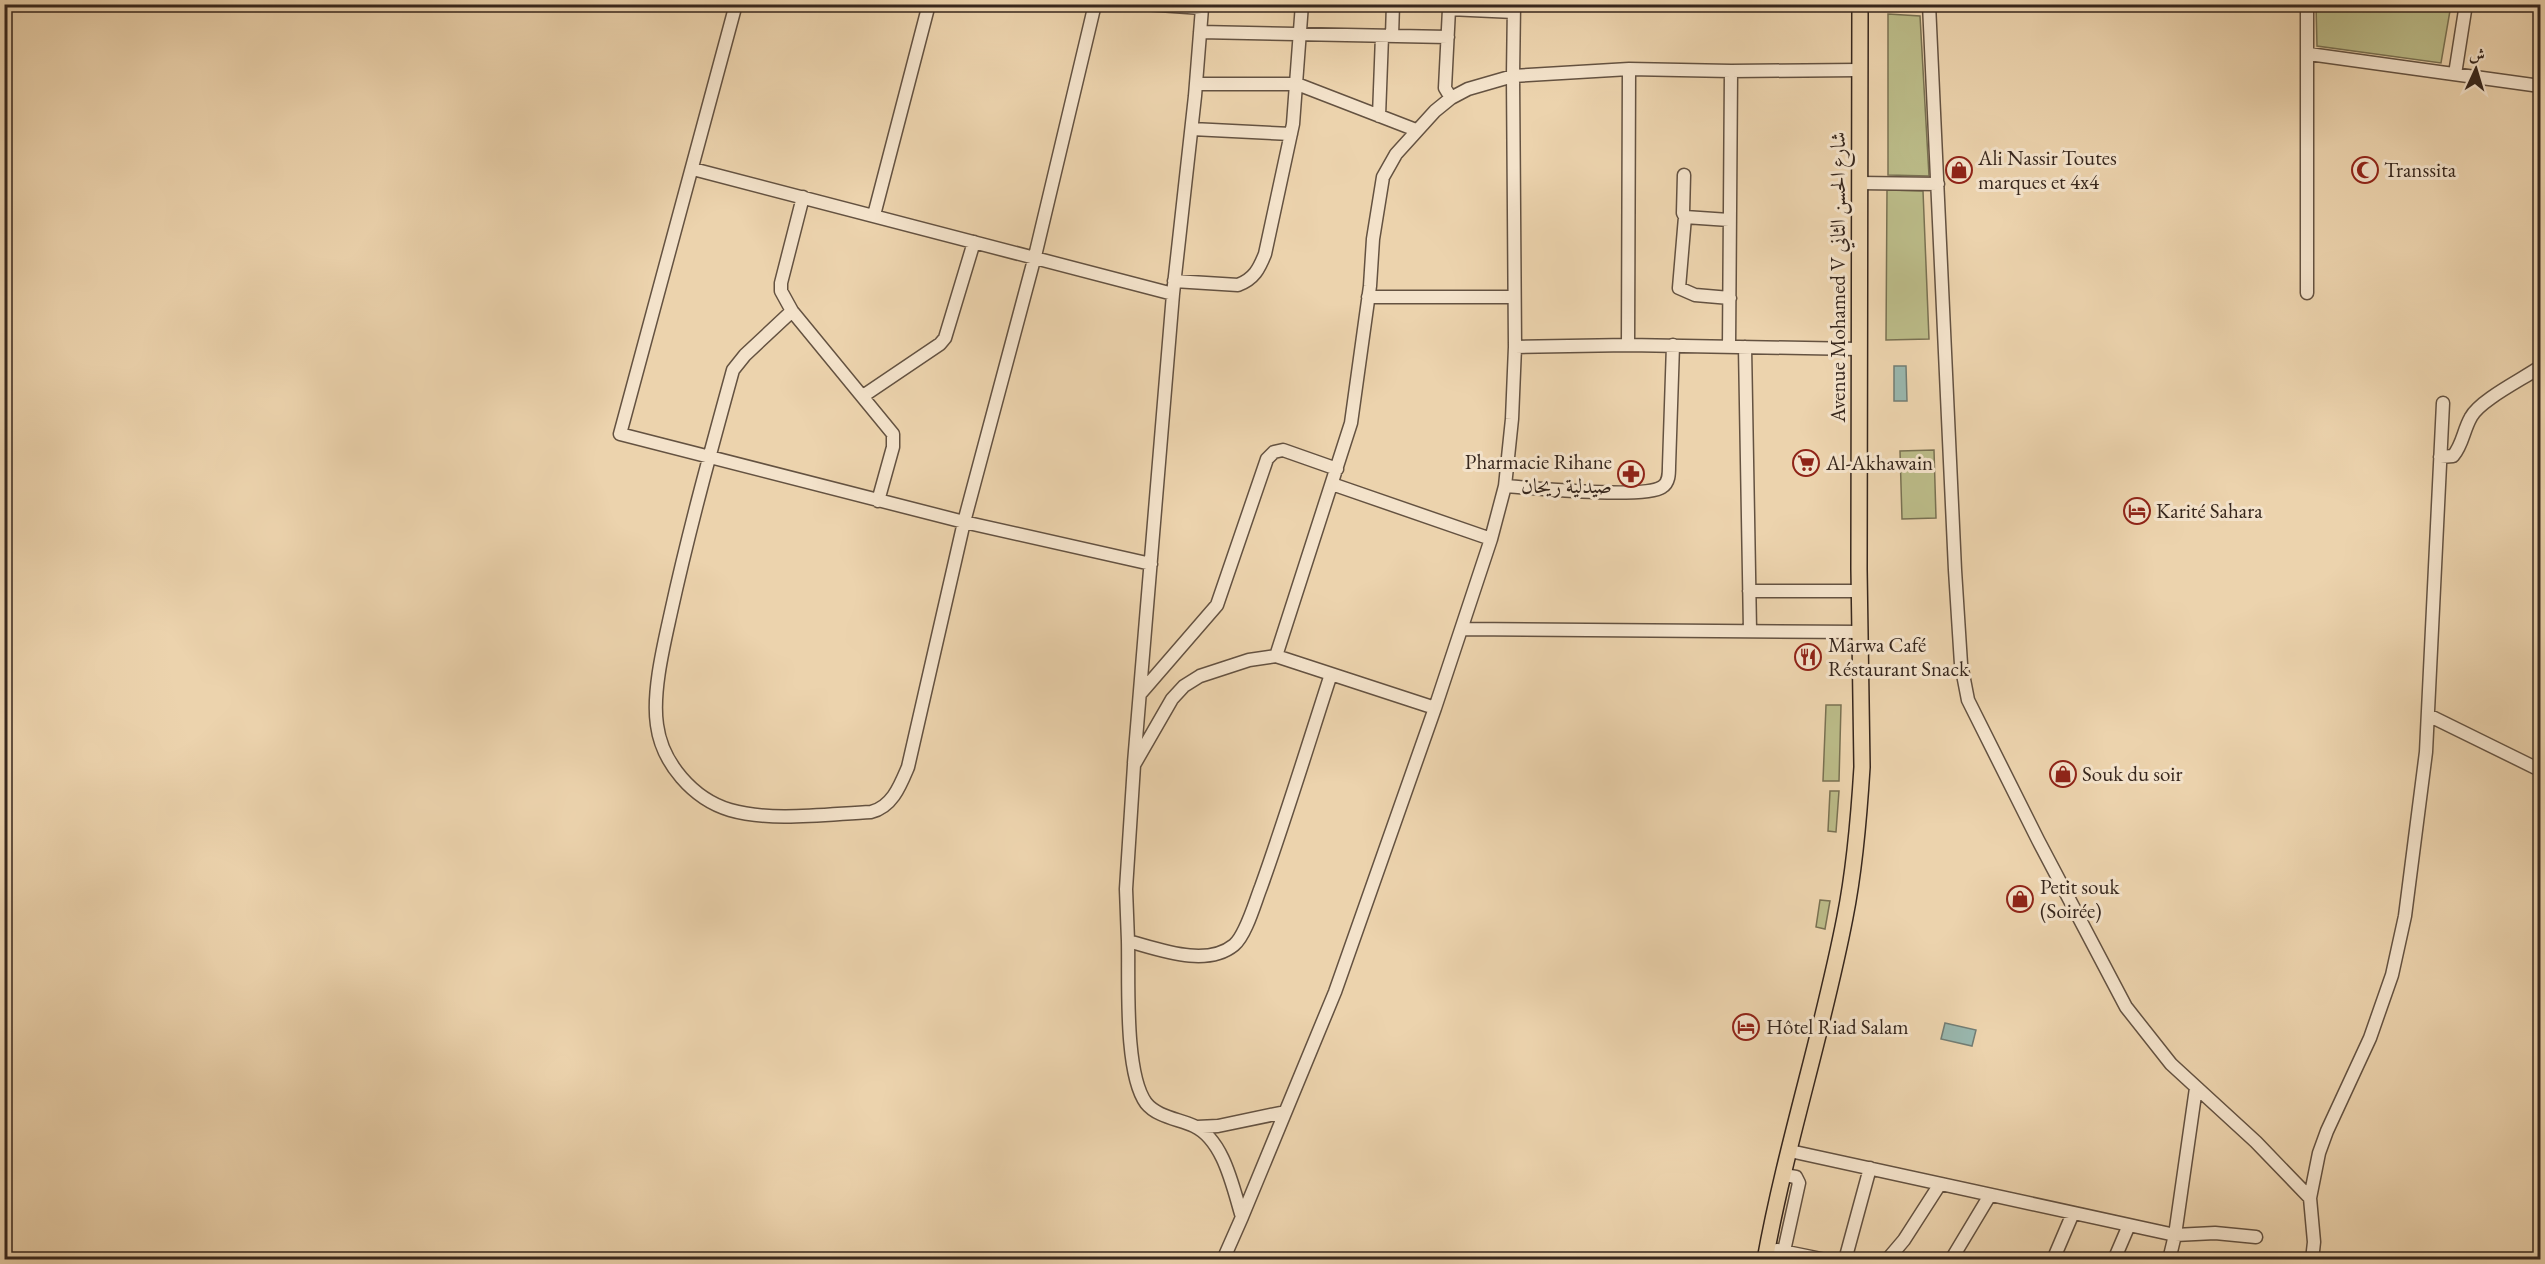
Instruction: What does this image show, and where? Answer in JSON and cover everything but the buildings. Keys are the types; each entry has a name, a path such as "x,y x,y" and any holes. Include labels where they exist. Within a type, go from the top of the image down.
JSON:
{"main road":[{"name":"Avenue Mohamed V شارع الحسن الثاني","path":"1766,1253 1843,927 1855,856 1862,767 1859,348 1860,4"}],"street":[{"path":"736,4 620,434 878,501 1150,564"},
{"path":"874,215 928,4"},
{"path":"792,311 744,355 733,370 695,506 662,658 657,723 662,746 680,778 707,798 729,810 768,817 871,812 881,809 892,798 902,781 913,750 922,696 964,522 1035,256 1095,4"},
{"path":"1144,4 1204,6 1174,281 1134,765 1126,889 1132,1053 1135,1080 1147,1104 1157,1113 1197,1127 1211,1139 1220,1156 1242,1217"},
{"path":"1174,281 1238,285 1246,282 1258,270 1265,254 1291,134 1302,4"},
{"path":"1379,116 1387,36 1393,4"},
{"path":"1929,4 1955,570 1964,687 1976,720 2126,1007 2171,1064 2256,1142 2310,1198"},
{"path":"2307,4 2309,54 2307,293"},
{"path":"2455,74 2466,4"},
{"path":"1224,1260 1339,980 1462,629 1491,539 1504,486 1512,419 1515,347 1514,8 1448,7 1445,88 1451,98"},
{"path":"1200,32 1448,37"},
{"path":"2309,54 2541,86"},
{"path":"1276,656 1337,469 1355,405 1373,239 1383,177 1396,154 1416,130 1451,98 1490,81 1513,76 1629,69 1859,70"},
{"path":"1628,345 1629,69"},
{"path":"1729,347 1731,71"},
{"path":"1196,84 1297,84 1416,130"},
{"path":"1192,129 1291,134"},
{"path":"693,169 1035,256 1173,294"},
{"path":"1684,175 1683,213 1685,217 1679,288 1695,296 1730,298"},
{"path":"1859,183 1938,184"},
{"path":"803,197 781,283 781,291 792,311 893,434 894,439 878,501"},
{"path":"1685,217 1729,220"},
{"path":"863,396 940,344 945,338 974,242"},
{"path":"1368,297 1514,297"},
{"path":"1504,486 1570,491 1642,491 1656,490 1665,486 1669,478 1670,466 1673,345"},
{"path":"1515,347 1673,345 1859,348"},
{"path":"1745,347 1750,630"},
{"path":"2440,457 2453,456 2458,450 2471,417 2479,406 2541,368"},
{"path":"2312,1260 2314,1242 2310,1198 2319,1153 2370,1038 2392,975 2413,867 2428,715 2443,403"},
{"path":"1140,694 1216,605 1267,459 1274,452 1283,450 1337,469"},
{"path":"1332,484 1491,539"},
{"path":"1749,591 1860,591"},
{"path":"1462,629 1750,630 1860,633"},
{"path":"1134,765 1172,699 1184,686 1200,676 1250,660 1276,656 1435,708"},
{"path":"1128,941 1189,955 1212,955 1235,944 1250,918 1331,674"},
{"path":"2428,715 2541,770"},
{"path":"2169,1260 2175,1235 2196,1088"},
{"path":"1197,1127 1227,1125 1285,1112"},
{"path":"1790,1151 2175,1235 2215,1233 2256,1237"},
{"path":"1845,1260 1870,1168"},
{"path":"1783,1255 1799,1184 1796,1177 1784,1175"},
{"path":"1887,1260 1904,1240 1940,1184"},
{"path":"1951,1260 1990,1195"},
{"path":"2053,1260 2073,1213"},
{"path":"2114,1260 2129,1225"},
{"path":"1766,1253 1826,1260"}],"green space":[{"path":"2316,5 2451,5 2441,63 2317,46"},
{"path":"1888,14 1920,16 1929,176 1888,175"},
{"path":"1887,190 1923,191 1929,339 1886,340"},
{"path":"1934,450 1936,518 1902,519 1900,451"},
{"path":"1826,705 1841,705 1839,781 1823,781"},
{"path":"1830,791 1839,791 1836,832 1828,831"},
{"path":"1820,900 1830,901 1825,929 1816,927"}],"water":[{"path":"1894,366 1906,366 1907,401 1894,401"},
{"path":"1945,1023 1976,1030 1972,1046 1941,1039"}],"place":[{"name":"Ali Nassir Toutes marques et 4x4","path":"1959,170"},
{"name":"Transsita","path":"2365,170"},
{"name":"Al-Akhawain","path":"1806,463"},
{"name":"Pharmacie Rihane صيدلية ريحان","path":"1631,474"},
{"name":"Karité Sahara","path":"2137,511"},
{"name":"Marwa Café Réstaurant Snack","path":"1808,657"},
{"name":"Souk du soir","path":"2063,774"},
{"name":"Petit souk (Soirée)","path":"2020,899"},
{"name":"Hôtel Riad Salam","path":"1746,1027"}]}
